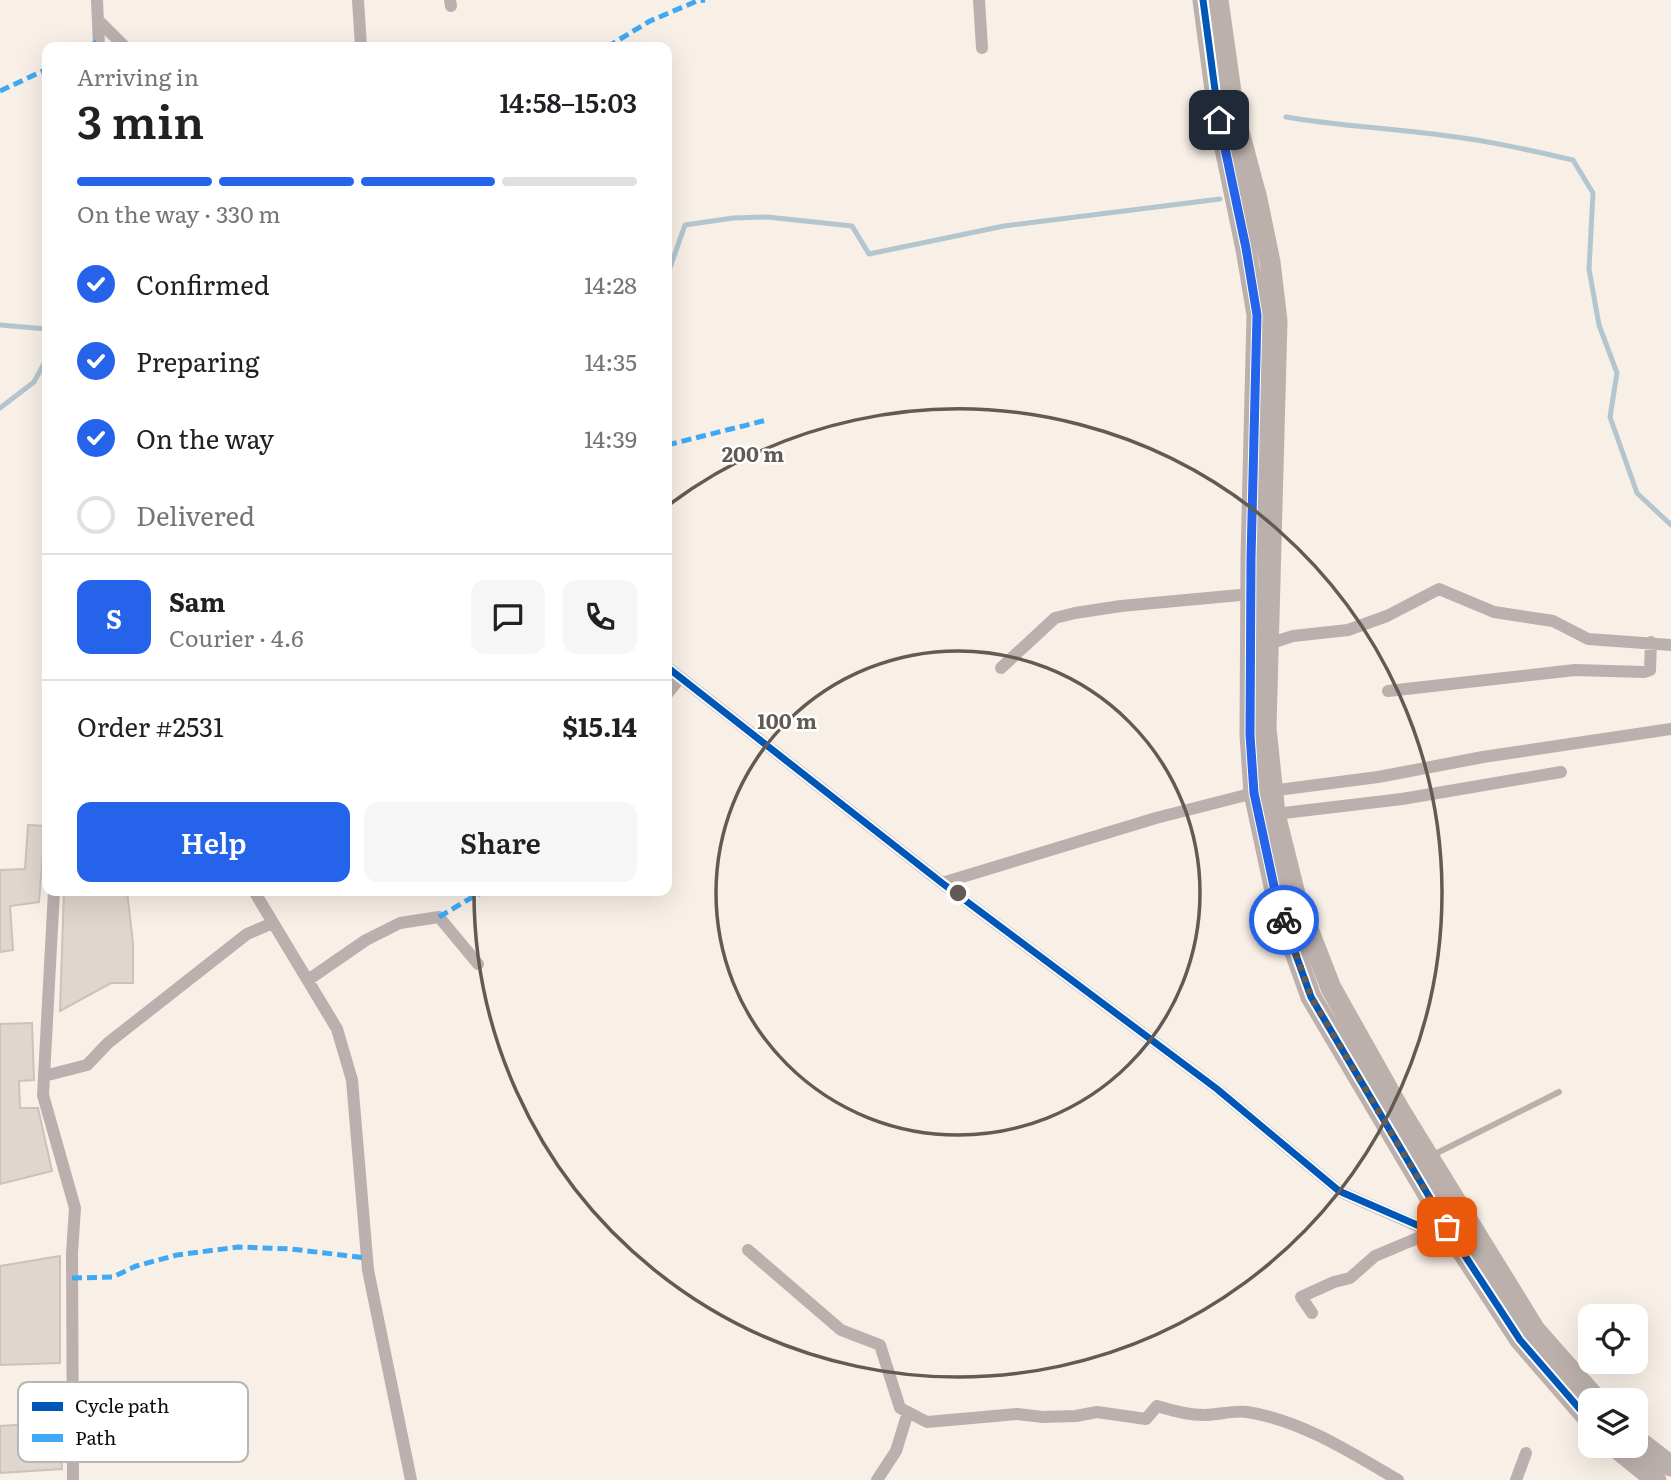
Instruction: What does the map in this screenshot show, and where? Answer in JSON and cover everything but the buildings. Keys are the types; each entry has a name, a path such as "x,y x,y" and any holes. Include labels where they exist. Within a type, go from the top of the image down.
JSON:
{"highway":[{"path":"1203,0 1219,120 1257,315 1250,735 1263,791 1278,905 1311,997 1456,1242 1520,1340 1578,1407"},
{"path":"1218,0 1234,113 1270,262 1276,321 1263,791 1275,814 1296,898 1331,988 1429,1157 1535,1330 1586,1388"},
{"path":"1648,1448 1671,1466"},
{"path":"1629,1458 1656,1480"}],"street":[{"path":"97,0 99,42"},
{"path":"358,0 362,42"},
{"path":"979,0 982,48"},
{"path":"100,22 120,42"},
{"path":"1268,643 1293,636 1348,630 1387,616 1440,589 1494,612 1553,621 1588,639 1671,645"},
{"path":"1001,668 1055,618 1121,606 1251,594"},
{"path":"1388,691 1575,670 1644,672 1650,670 1651,642"},
{"path":"672,671 942,883 1217,1089 1339,1191 1456,1242"},
{"path":"672,688 680,678"},
{"path":"942,883 1156,818 1263,791 1378,777 1483,757 1671,730"},
{"path":"1275,814 1402,799 1561,772"},
{"path":"54,896 43,1095 75,1208 72,1253 73,1382"},
{"path":"257,896 337,1029 352,1080 368,1270 411,1480"},
{"path":"308,980 366,940 400,923 439,917 478,964"},
{"path":"44,1076 87,1065 108,1043 247,934 274,923"},
{"path":"1312,1313 1301,1297 1350,1278 1376,1256 1432,1232"},
{"path":"748,1250 841,1329 880,1345 900,1408 927,1422 1017,1415 1076,1416 1097,1412 1146,1419 1157,1406 1182,1413 1206,1415 1247,1412 1325,1439 1398,1480"},
{"path":"877,1480 896,1451 908,1412"},
{"path":"1516,1480 1526,1453"},
{"path":"73,1462 73,1480"}],"lane":[{"path":"1429,1157 1559,1092"}],"waterway":[{"path":"1286,117 1458,137 1573,160 1593,193 1589,269 1599,325 1617,373 1610,417 1637,493 1671,525"},
{"path":"672,262 685,225 733,218 767,217 852,226 869,254 1004,226 1220,199"},
{"path":"0,325 42,329"},
{"path":"0,408 34,382 42,367"}],"marked path":[{"path":"615,42 650,21 705,0"},
{"path":"0,91 42,71"},
{"path":"672,444 767,420"},
{"path":"439,917 474,896"},
{"path":"72,1278 113,1277 136,1266 177,1255 238,1247 291,1249 367,1258"}],"cycle path":[{"path":"1203,0 1219,120 1257,315 1250,735 1254,793 1278,905 1311,997 1456,1242 1520,1340 1578,1407"},
{"path":"672,671 942,883 1217,1089 1339,1191 1456,1242"}],"way so far":[{"path":"1284,920 1311,997 1447,1227"}],"route":[{"path":"1219,120 1257,315 1250,735 1254,793 1278,905 1284,920"}]}
